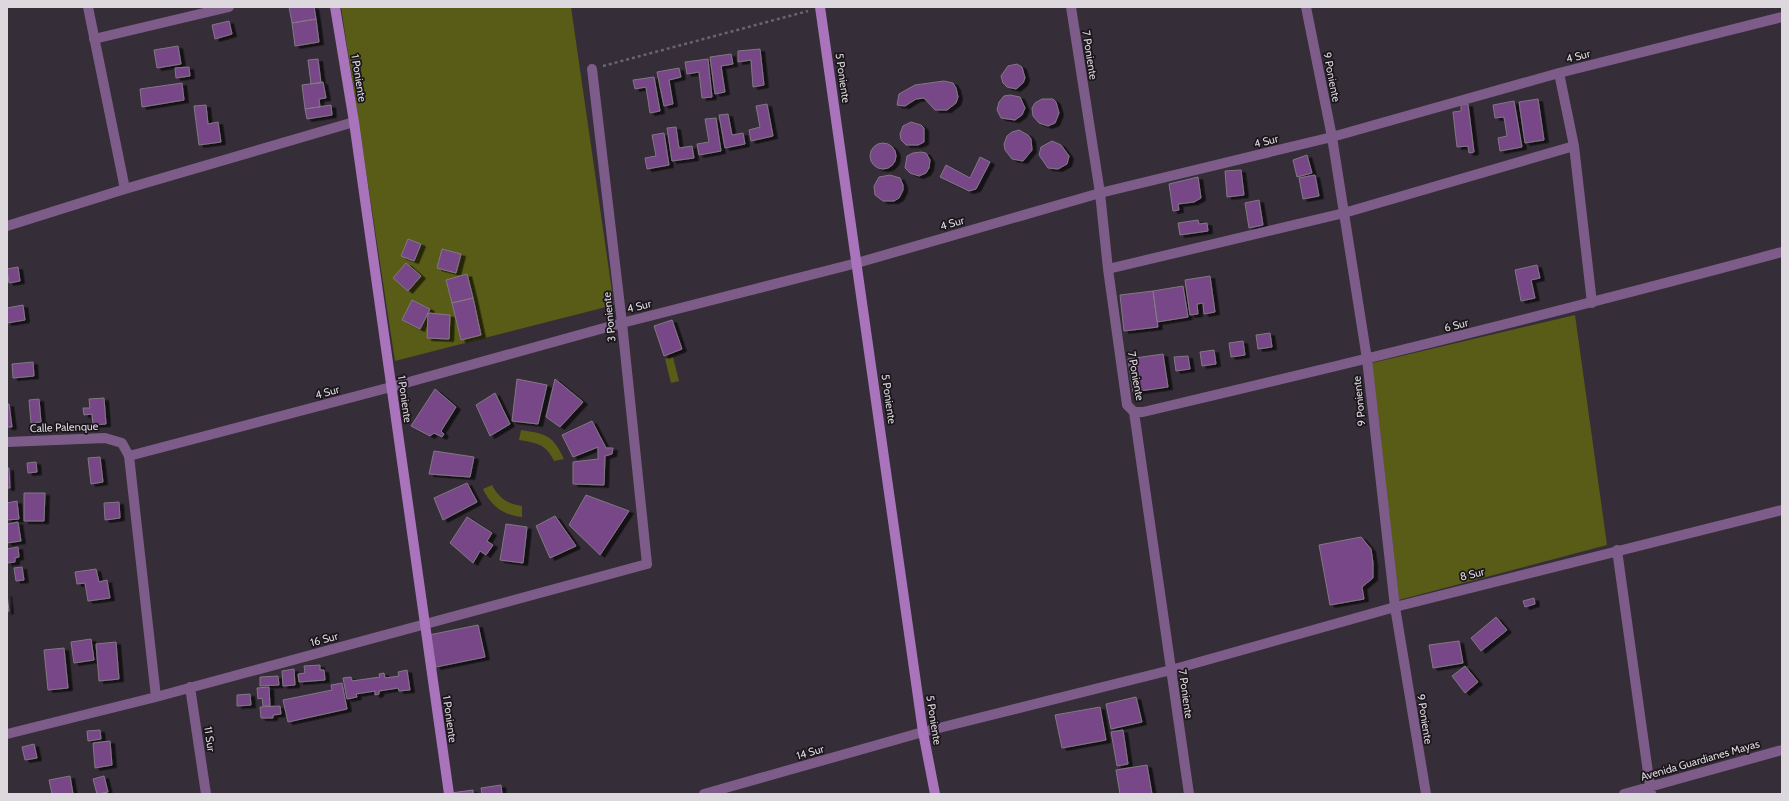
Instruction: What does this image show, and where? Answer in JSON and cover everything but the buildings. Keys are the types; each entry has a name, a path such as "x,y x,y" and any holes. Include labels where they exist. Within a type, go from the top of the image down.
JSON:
{"street":[{"path":"88,7 125,189"},
{"path":"94,39 229,7"},
{"name":"1 Poniente","path":"335,7 354,122 449,794"},
{"name":"5 Poniente","path":"820,7 923,732 935,794"},
{"name":"7 Poniente","path":"1071,7 1100,193 1108,269 1127,405 1134,412 1189,794"},
{"name":"9 Poniente","path":"1306,7 1332,137 1367,359 1395,607 1426,794"},
{"name":"4 Sur","path":"129,456 391,387 622,323 857,263 1100,193 1332,137 1559,73 1782,17"},
{"name":"3 Poniente","path":"592,69 622,323 647,564"},
{"path":"1559,73 1574,146 1592,303"},
{"path":"7,226 125,189 354,122"},
{"path":"1108,269 1344,213 1574,146"},
{"name":"6 Sur","path":"1134,412 1143,412 1367,359 1592,303 1782,252"},
{"name":"Calle Palenque","path":"7,442 105,438 122,443 129,456"},
{"path":"129,456 156,697"},
{"name":"8 Sur","path":"1171,670 1395,607 1617,550 1782,510"},
{"path":"1617,550 1650,790"},
{"name":"16 Sur","path":"7,734 156,697 647,564"},
{"name":"14 Sur","path":"704,794 923,732 1171,670"},
{"name":"11 Sur","path":"190,687 206,794"},
{"name":"Avenida Guardianes Mayas","path":"1624,794 1650,790 1782,750"}],"path":[{"path":"592,69 820,7"}],"shaded area":[{"path":"341,7 571,7 614,305 395,361"},
{"path":"1575,315 1607,545 1399,600 1372,363"},
{"path":"673,357 679,381 671,383 665,359"},
{"path":"521,430 548,437 556,445 564,459 554,461 548,451 540,445 519,440"},
{"path":"492,485 504,500 512,504 522,506 522,517 503,512 494,505 483,489"}]}
